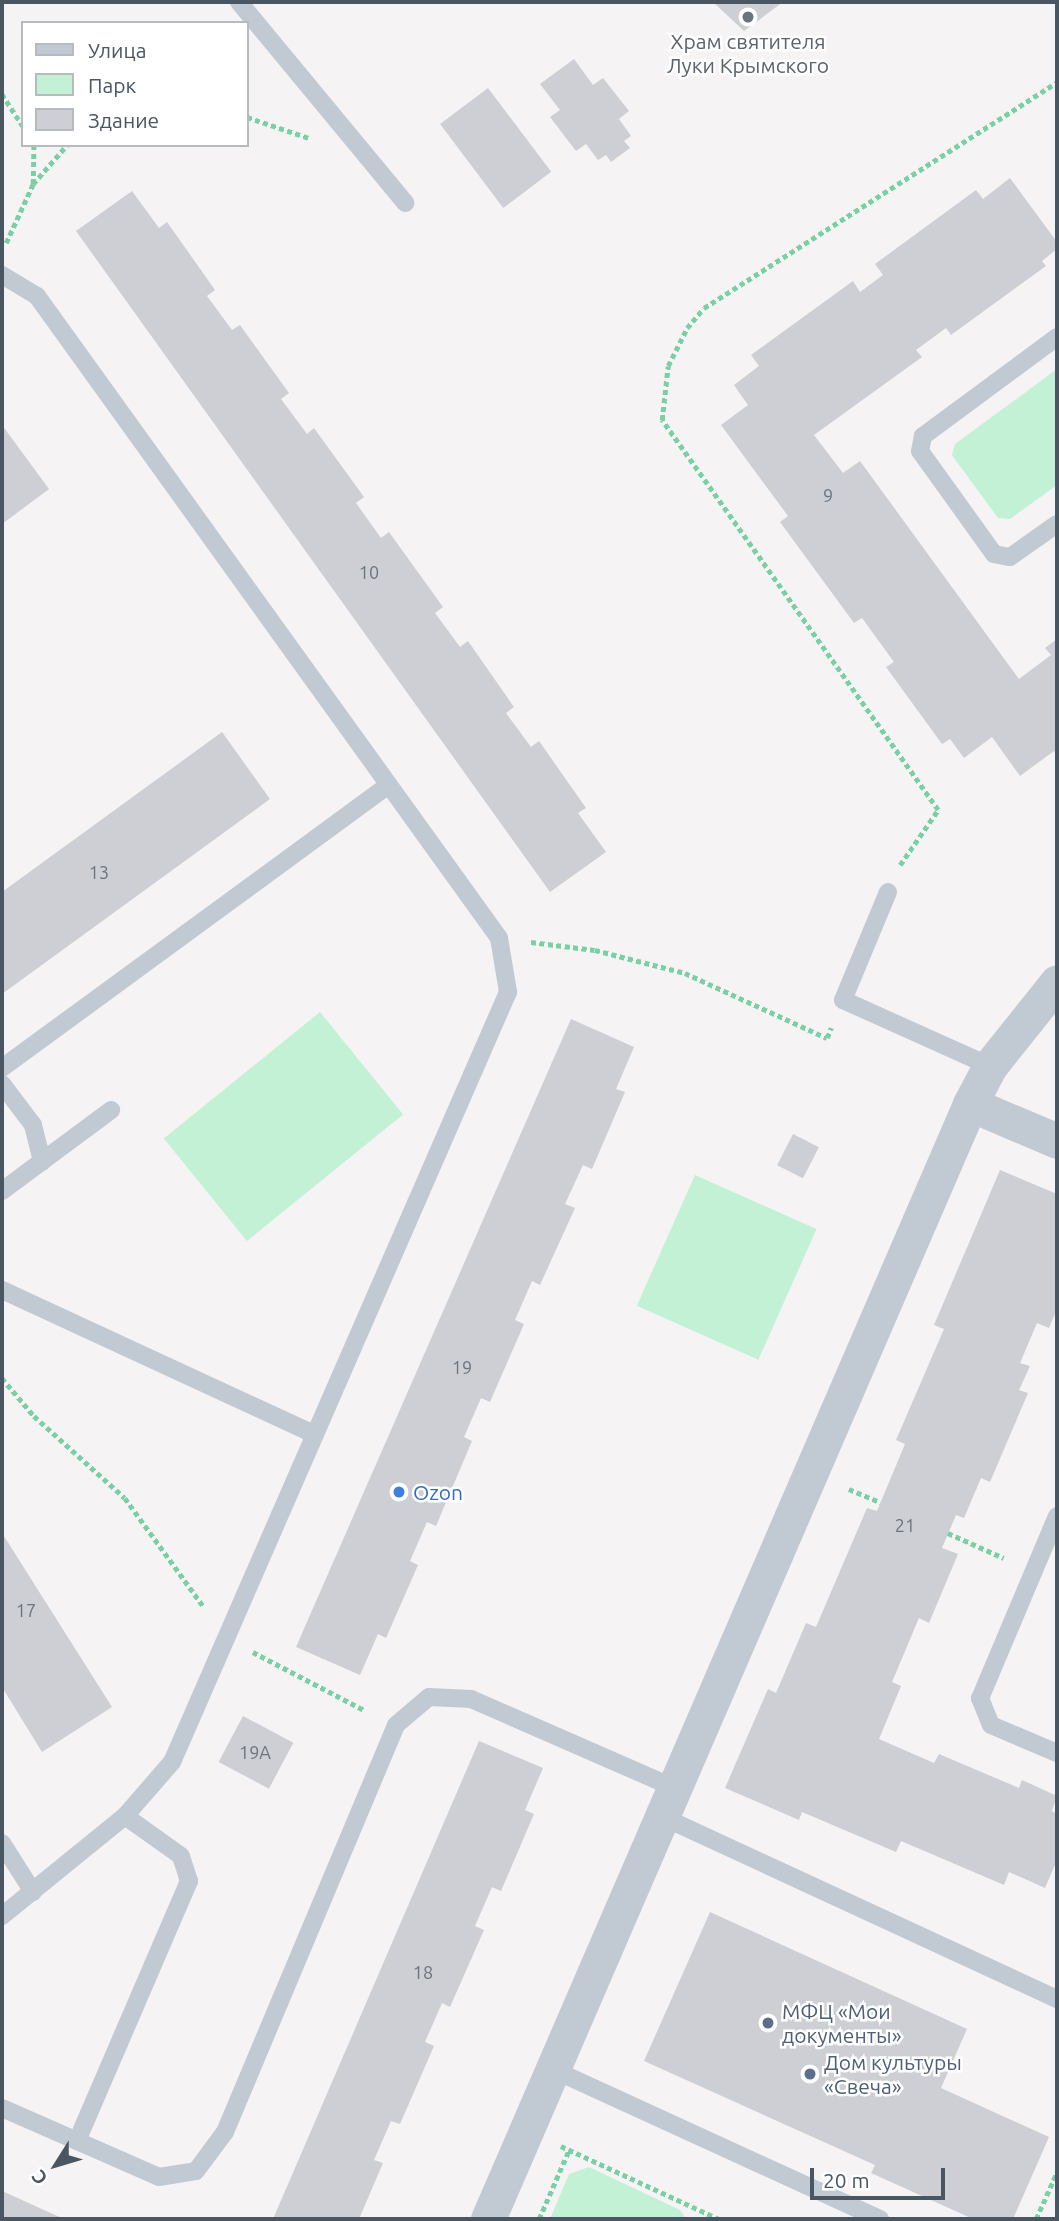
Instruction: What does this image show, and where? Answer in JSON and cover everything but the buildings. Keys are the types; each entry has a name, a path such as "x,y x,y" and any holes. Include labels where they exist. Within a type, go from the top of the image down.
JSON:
{"street":[{"path":"488,2219 970,1104 990,1066 1057,982"},
{"path":"970,1104 1057,1141"}],"lane":[{"path":"239,2 405,204"},
{"path":"2,275 37,296 499,938 508,992 312,1433 172,1762 125,1816 2,1916"},
{"path":"1057,337 923,436 920,451 994,554 1010,556 1057,524"},
{"path":"2,1068 389,785"},
{"path":"888,892 843,1000 990,1066"},
{"path":"2,1084 33,1125 41,1162"},
{"path":"2,1191 111,1110"},
{"path":"2,1290 312,1433"},
{"path":"1057,1516 980,1698 990,1725 1057,1753"},
{"path":"2,2108 159,2177 195,2171 225,2132 396,1725 429,1697 471,1699 1057,1999"},
{"path":"77,2141 189,1881 181,1856 125,1816"},
{"path":"2,1843 33,1892"},
{"path":"552,2069 880,2219"}],"path":[{"path":"888,892 902,860 938,810 662,420 668,366 687,328 704,308 1057,82"},
{"path":"2,94 21,123"},
{"path":"33,184 34,147"},
{"path":"2,251 33,184 65,147"},
{"path":"499,938 595,950 685,973 827,1038"},
{"path":"2,1378 34,1416 125,1498 227,1638 349,1703"},
{"path":"836,1483 880,1502"},
{"path":"948,1532 1034,1571"},
{"path":"548,2141 719,2219"},
{"path":"539,2219 569,2150"},
{"path":"1036,2219 1057,2172"},
{"path":"703,2219 706,2213"}],"green space":[{"path":"1057,369 1057,485 1010,519 998,518 952,455 955,444"},
{"path":"320,1012 403,1115 247,1241 164,1138"},
{"path":"695,1175 817,1229 758,1360 637,1306"},
{"path":"589,2167 680,2210 686,2219 550,2219 569,2174"}],"place":[{"name":"Храм святителя Луки Крымского","path":"748,17"},
{"name":"Ozon","path":"399,1492"},
{"name":"МФЦ «Мои документы»","path":"768,2023"},
{"name":"Дом культуры «Свеча»","path":"810,2074"}]}
